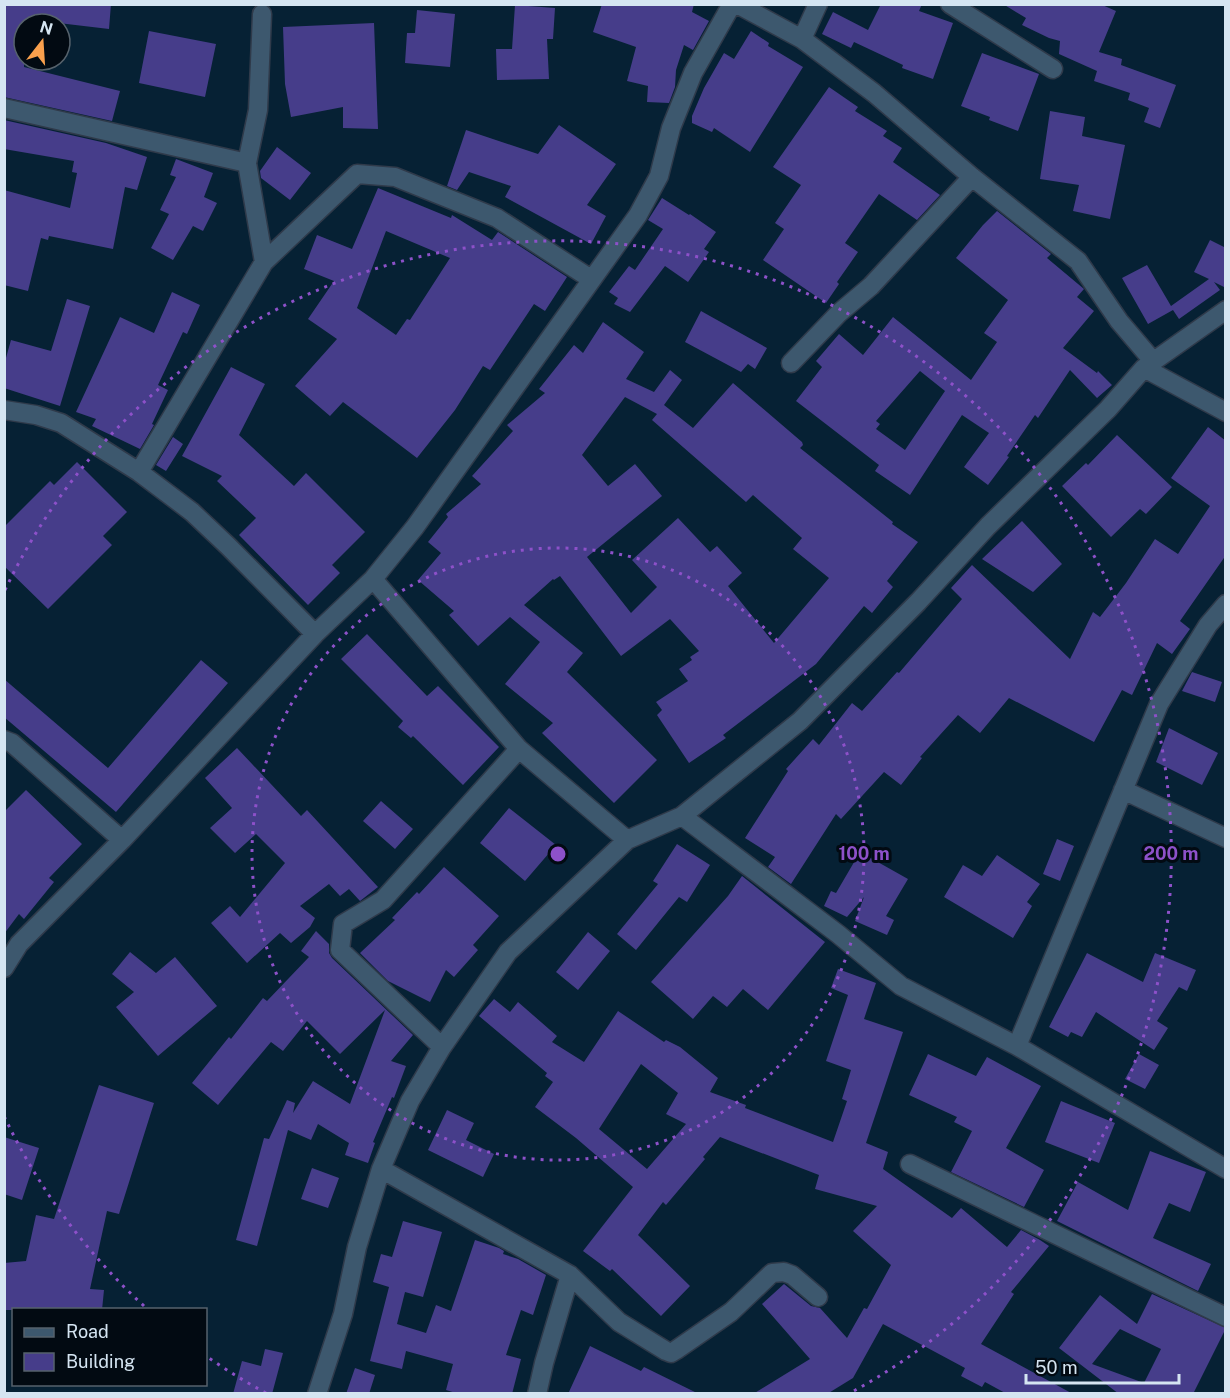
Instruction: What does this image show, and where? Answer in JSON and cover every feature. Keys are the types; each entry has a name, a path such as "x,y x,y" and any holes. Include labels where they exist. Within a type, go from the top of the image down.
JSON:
{"street":[{"path":"4,968 20,944 122,840 315,634 373,579 415,527 638,215 659,176 671,128 693,73 732,4"},
{"path":"737,4 802,39 874,93 972,177 1078,261 1148,365 1226,412"},
{"path":"802,39 818,4"},
{"path":"950,4 1053,69"},
{"path":"262,14 258,110 247,163 264,262"},
{"path":"4,108 247,163"},
{"path":"139,472 264,262 357,174 395,177 497,218 591,279"},
{"path":"791,363 839,313 871,286 972,177"},
{"path":"317,1394 343,1314 357,1247 381,1169 410,1101 442,1047 508,952 627,840 682,816 800,721 830,693 987,526 1108,409 1148,365 1226,310"},
{"path":"4,410 36,415 61,423 139,472 192,512 315,634"},
{"path":"373,579 519,749 627,840"},
{"path":"1017,1046 1159,704 1208,625 1226,604"},
{"path":"4,740 12,743 122,840"},
{"path":"442,1047 340,950 343,924 383,900 519,749"},
{"path":"1123,790 1226,838"},
{"path":"682,816 838,934 901,986 1017,1046 1226,1169"},
{"path":"910,1164 1226,1317"},
{"path":"381,1169 570,1275 619,1322 671,1353 731,1312 772,1273 784,1272 792,1275 818,1297"},
{"path":"537,1394 570,1275"}],"building":[{"path":"4,4 111,4 109,29 72,25 72,12 12,12 12,72 44,72 120,91 112,121 4,97"},
{"path":"602,4 694,4 692,12 709,21 693,50 684,45 676,70 675,87 669,103 647,102 648,86 627,81 636,47 593,32"},
{"path":"881,4 922,4 919,11 953,23 933,79 902,68 903,65 854,42 851,48 822,34 833,12 868,30"},
{"path":"1003,4 1100,4 1116,11 1099,52 1122,59 1121,65 1176,85 1160,128 1144,122 1149,108 1128,100 1130,93 1094,81 1097,71 1059,54 1060,41 1022,25 1026,18"},
{"path":"515,5 555,8 553,39 547,39 549,79 497,80 496,49 512,49"},
{"path":"417,10 455,14 450,67 405,63 407,33 415,33"},
{"path":"374,23 378,129 343,128 343,107 291,117 285,84 283,27"},
{"path":"149,31 216,44 205,97 139,83"},
{"path":"751,31 769,43 768,46 803,67 750,152 714,128 712,132 692,123 692,116 704,88 724,53 734,59"},
{"path":"982,53 1039,74 1018,131 961,106"},
{"path":"829,87 858,107 855,111 887,131 883,136 902,148 893,162 940,195 917,220 879,194 845,243 858,252 837,282 839,284 826,303 763,260 784,229 775,223 801,185 773,167"},
{"path":"1050,111 1085,117 1082,136 1125,145 1110,219 1073,211 1079,185 1040,179"},
{"path":"4,120 106,143 147,157 137,190 125,187 113,249 49,236 48,240 41,238 28,291 4,285 4,190 70,208 77,173 72,172 74,161 4,149"},
{"path":"559,125 616,164 587,205 606,216 591,244 505,197 511,186 469,172 457,190 447,186 466,130 538,154"},
{"path":"277,147 311,173 290,200 261,178 260,171"},
{"path":"176,159 213,173 204,197 217,203 203,231 193,226 173,260 151,248 169,214 160,210 176,177 170,175"},
{"path":"378,188 451,218 452,215 492,240 498,232 567,277 545,311 534,304 490,370 483,366 455,410 417,458 343,402 330,416 295,386 337,339 308,319 334,281 304,269 317,235 352,249","holes":["386,231 450,258 410,320 407,319 396,335 357,308"]},
{"path":"662,198 716,232 704,249 709,252 688,282 665,266 630,312 614,304 618,298 609,292 629,266 635,270 663,229 648,220"},
{"path":"997,211 1051,254 1047,258 1084,289 1077,297 1094,311 1063,348 1097,373 1098,371 1112,385 1097,398 1070,370 1038,418 1035,415 1007,456 1009,457 988,485 964,467 989,433 962,415 910,495 875,471 879,465 796,401 822,367 816,361 839,334 863,355 893,317 971,380 997,342 984,333 1008,300 956,258","holes":["920,371 945,391 905,450 876,429 880,424 876,421"]},
{"path":"1210,240 1226,248 1226,288 1214,282 1220,290 1179,319 1173,310 1148,324 1122,278 1147,265 1171,306 1209,279 1194,272"},
{"path":"172,292 200,305 187,334 183,332 158,385 168,390 152,424 154,425 140,449 92,426 96,419 76,412 120,317 154,333"},
{"path":"67,299 90,306 60,406 4,388 4,365 11,340 51,351"},
{"path":"701,311 767,348 755,369 748,364 741,372 685,342"},
{"path":"603,322 644,352 626,379 654,392 670,370 682,380 664,405 693,428 733,383 802,442 803,445 800,448 893,522 892,524 918,542 887,581 893,587 872,613 864,606 816,664 723,735 726,738 689,763 657,715 662,710 656,702 688,681 679,669 692,660 690,657 699,651 670,619 621,656 560,576 553,579 524,605 583,653 567,672 657,760 614,803 542,733 553,723 505,684 540,642 510,617 478,646 449,615 454,611 418,580 441,553 428,542 448,517 446,514 481,484 472,476 513,431 507,425 545,393 539,389 574,345 583,353","holes":["625,397 657,414 652,420 746,502 753,495 802,538 793,549 829,578 774,643 728,586 742,573 717,546 710,552 678,518 632,560 657,587 631,613 587,557 662,496 635,464 608,486 582,455"]},
{"path":"231,367 265,384 239,435 294,486 306,473 365,532 332,565 340,573 308,605 239,535 256,518 217,481 222,476 182,456"},
{"path":"1208,427 1226,441 1226,555 1180,621 1190,629 1172,654 1157,643 1132,695 1122,690 1094,742 1009,698 980,733 958,715 920,757 922,758 901,785 884,772 841,819 836,814 791,884 768,867 775,857 745,838 788,771 786,769 813,739 819,745 852,703 862,711 897,672 899,673 962,599 951,588 972,565 1070,659 1093,612 1100,617 1155,539 1178,554 1210,506 1171,478"},
{"path":"1117,435 1172,487 1146,514 1140,509 1111,537 1062,486 1086,463 1088,465"},
{"path":"173,437 183,444 166,471 156,465"},
{"path":"77,462 127,512 103,536 112,545 48,609 4,566 4,527 50,481 54,485"},
{"path":"1022,521 1062,564 1033,592 982,559"},
{"path":"367,634 427,696 438,686 499,747 463,785 413,736 411,738 398,727 403,721 341,659"},
{"path":"201,660 228,683 116,812 4,717 4,679 108,768"},
{"path":"1192,672 1222,682 1215,702 1182,691"},
{"path":"1169,728 1218,753 1202,785 1156,762"},
{"path":"237,748 301,816 307,810 378,887 360,901 349,889 340,896 329,884 300,906 315,918 310,927 291,943 280,933 247,963 211,923 230,906 240,917 285,863 256,834 235,853 210,828 232,808 205,778"},
{"path":"26,790 82,844 49,878 54,882 24,919 19,914 4,934 4,812"},
{"path":"381,801 413,829 395,849 363,821"},
{"path":"509,808 556,845 525,881 480,843"},
{"path":"1057,839 1074,846 1060,881 1043,874"},
{"path":"677,844 710,865 687,902 679,897 636,950 617,934 658,884 653,881"},
{"path":"860,852 908,879 886,916 894,920 887,935 855,921 864,897 847,917 824,906 831,891 836,893"},
{"path":"997,855 1040,884 1027,902 1032,906 1013,938 944,897 963,865 982,876"},
{"path":"444,867 499,916 473,945 478,950 454,977 446,970 430,1002 388,981 360,953 395,920 392,918"},
{"path":"742,876 825,942 768,1010 743,989 727,1007 713,996 693,1019 651,982 728,896"},
{"path":"316,931 329,944 329,953 332,958 413,1035 391,1061 406,1066 373,1142 375,1143 368,1163 345,1155 349,1143 318,1124 311,1140 288,1130 257,1246 236,1240 264,1138 269,1139 287,1100 295,1103 293,1113 313,1081 350,1104 385,1010 340,1054 307,1021 283,1051 271,1042 218,1105 192,1083 263,998 267,1001 309,957 301,951"},
{"path":"588,932 610,951 578,990 556,972"},
{"path":"130,952 156,973 175,957 217,1006 158,1056 116,1007 134,992 112,974"},
{"path":"1087,953 1143,982 1155,953 1196,970 1187,991 1179,987 1157,1021 1168,1028 1154,1050 1096,1012 1082,1037 1071,1032 1068,1037 1049,1027"},
{"path":"838,969 876,983 864,1019 903,1032 866,1143 888,1152 883,1169 952,1218 961,1208 1007,1247 1021,1230 1049,1246 1011,1292 1014,1294 981,1344 1073,1394 1007,1394 985,1382 982,1387 961,1376 965,1368 883,1324 853,1378 827,1394 753,1394 810,1359 762,1304 784,1284 811,1306 820,1308 847,1338 864,1308 867,1309 891,1265 853,1231 877,1206 815,1189 819,1175 720,1137 703,1157 705,1159 666,1205 663,1202 638,1235 690,1286 661,1316 612,1269 610,1271 583,1251 633,1187 576,1138 535,1107 553,1082 545,1076 547,1073 479,1016 494,999 510,1012 518,1002 557,1036 552,1042 584,1062 618,1011 664,1042 666,1040 680,1047 718,1078 710,1092 833,1142 847,1101 842,1099 851,1070 826,1061 848,995 831,988","holes":["641,1064 678,1093 666,1114 686,1124 647,1169 599,1129"]},
{"path":"928,1054 976,1076 987,1057 1041,1086 1006,1148 1044,1170 1024,1207 951,1172 972,1131 954,1122 957,1117 909,1095"},
{"path":"1139,1054 1159,1065 1145,1089 1125,1079"},
{"path":"99,1085 154,1103 119,1214 107,1211 90,1289 104,1290 102,1308 12,1308 12,1310 4,1310 4,1263 26,1261 36,1215 54,1219"},
{"path":"1061,1101 1115,1123 1099,1163 1045,1142"},
{"path":"447,1110 474,1123 466,1140 494,1154 483,1177 428,1150"},
{"path":"4,1137 39,1148 22,1200 4,1194"},
{"path":"1150,1151 1206,1172 1190,1212 1169,1203 1153,1238 1211,1264 1198,1291 1057,1221 1078,1182 1128,1210"},
{"path":"312,1168 339,1178 328,1208 301,1199"},
{"path":"403,1221 442,1232 423,1297 405,1292 397,1324 426,1333 436,1305 451,1311 475,1240 499,1248 504,1251 503,1254 518,1259 546,1275 533,1315 521,1310 506,1355 521,1359 512,1394 459,1394 446,1390 453,1364 406,1351 402,1369 370,1361 389,1287 373,1282 381,1254 392,1257"},
{"path":"1152,1294 1226,1328 1193,1394 1119,1394 1059,1348 1100,1295 1137,1324","holes":["1120,1329 1161,1349 1144,1383 1092,1364"]},
{"path":"590,1346 641,1371 644,1367 699,1394 568,1394"},
{"path":"265,1349 283,1353 272,1394 233,1394 242,1361 261,1366"},
{"path":"355,1368 375,1375 369,1394 346,1394"}]}
